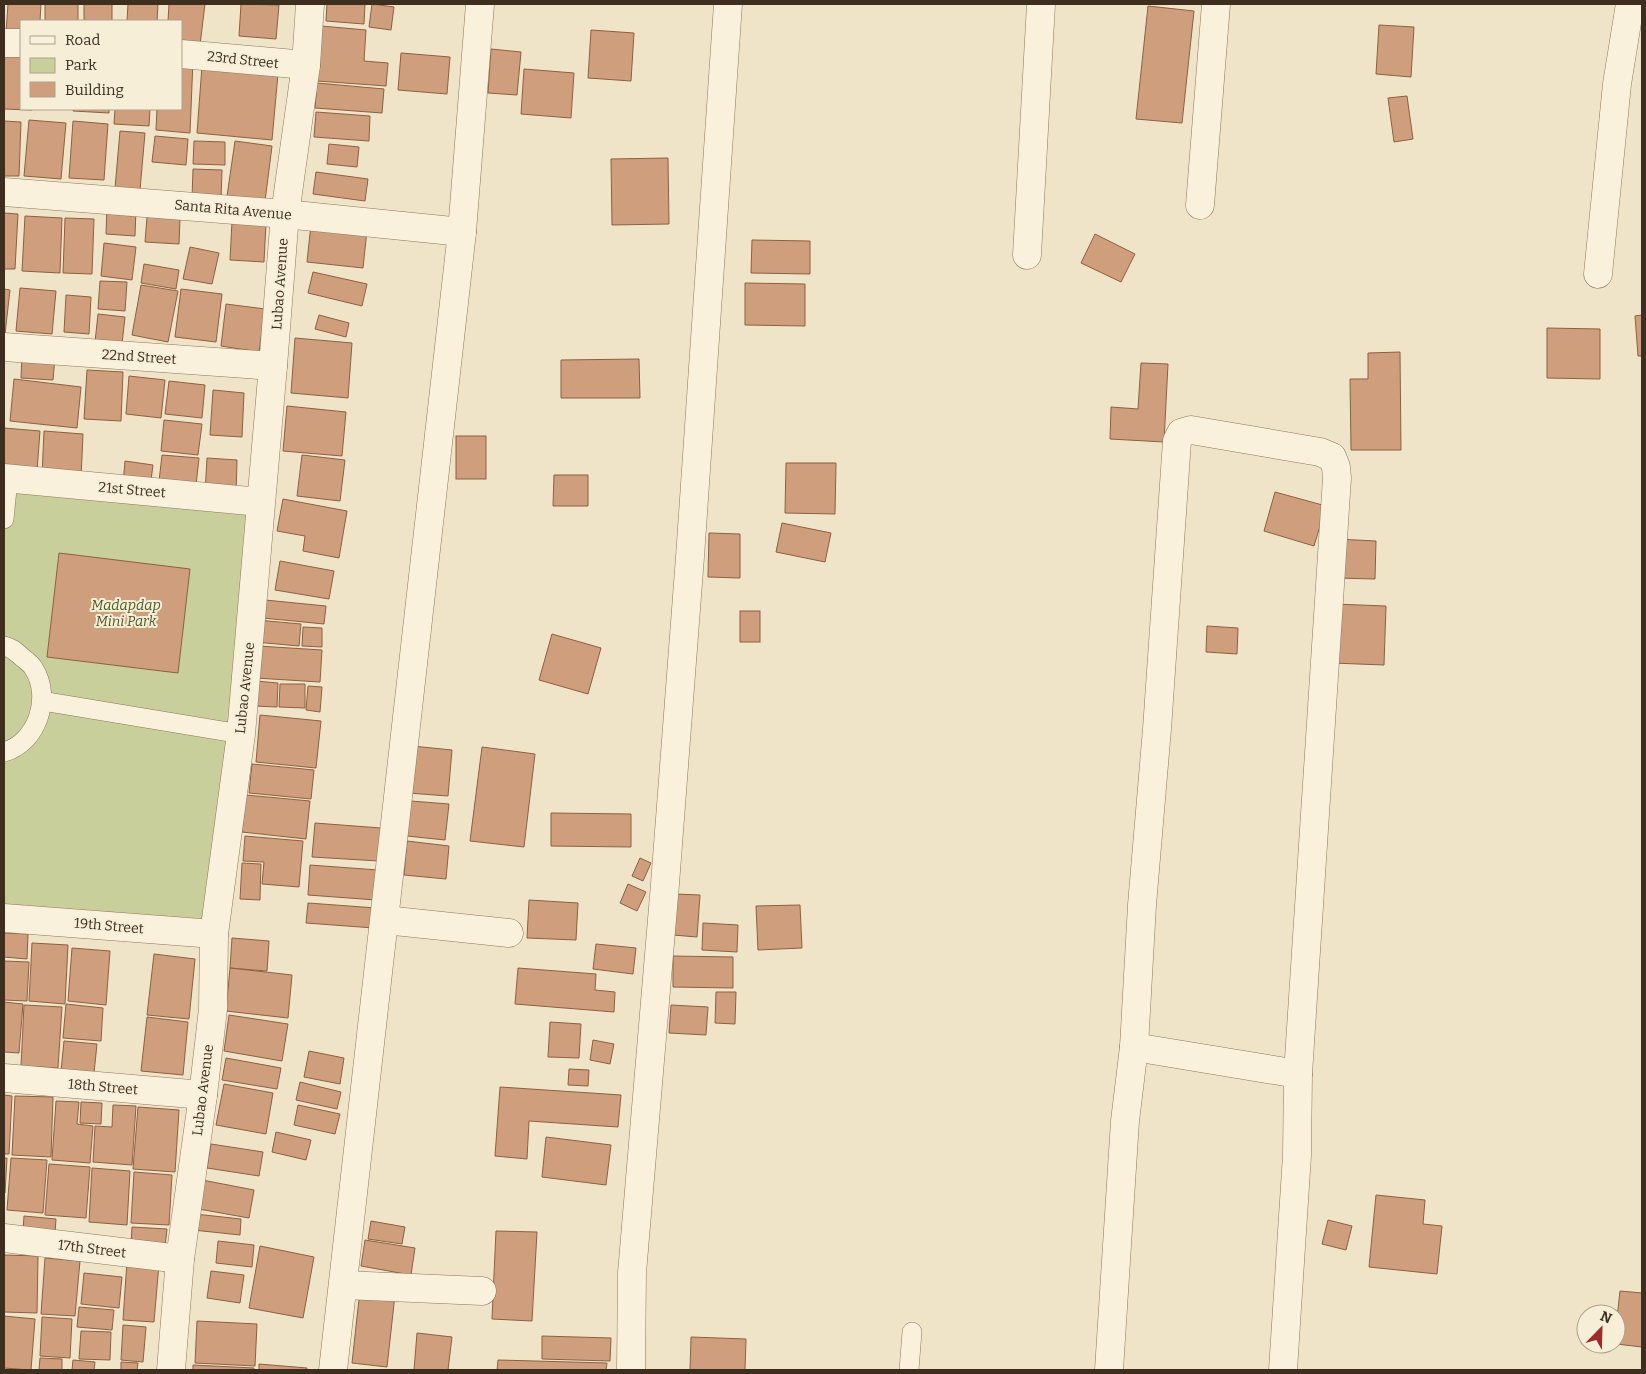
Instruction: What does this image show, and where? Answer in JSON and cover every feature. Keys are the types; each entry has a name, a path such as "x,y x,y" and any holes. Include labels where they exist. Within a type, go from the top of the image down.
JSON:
{"street":[{"name":"Lubao Avenue","path":"171,1370 180,1259 203,1095 212,1010 214,934 241,734 260,502 274,366 285,214 306,65 310,4"},
{"path":"333,1370 462,232 480,4"},
{"path":"631,1370 632,1273 690,557 728,4"},
{"path":"1027,255 1041,4"},
{"path":"1200,205 1216,4"},
{"path":"1598,274 1617,84 1630,4"},
{"path":"4,43 20,43"},
{"name":"23rd Street","path":"182,54 306,65"},
{"name":"Santa Rita Avenue","path":"4,192 285,214 462,232"},
{"name":"22nd Street","path":"4,347 274,366"},
{"path":"1110,1370 1124,1131 1134,1047 1142,905 1157,728 1177,441 1181,433 1192,430 1320,452 1332,457 1336,467 1337,478 1326,654 1298,1074 1297,1155 1283,1370"},
{"name":"21st Street","path":"6,479 260,502"},
{"name":"19th Street","path":"4,918 214,934"},
{"path":"385,920 509,933"},
{"path":"1134,1047 1298,1074"},
{"name":"18th Street","path":"4,1078 203,1095"},
{"name":"17th Street","path":"4,1238 180,1259"},
{"path":"344,1285 482,1291"}],"lane":[{"path":"4,519 6,479"},
{"path":"4,646 12,648 34,668 40,684 42,701 37,722 28,735 23,741 4,752"},
{"path":"42,701 241,734"},
{"path":"909,1370 912,1332"}],"green space":[{"name":"Madapdap Mini Park","path":"4,478 260,502 214,934 4,916"}],"building":[{"path":"8,4 41,4 40,20 20,20 20,33 6,32"},
{"path":"45,4 78,4 78,20 45,20"},
{"path":"84,4 112,4 112,20 84,20"},
{"path":"128,4 158,4 157,20 127,20"},
{"path":"169,4 205,4 200,45 182,44 182,20 168,20"},
{"path":"241,4 279,5 276,39 239,36"},
{"path":"327,4 365,4 364,24 326,21"},
{"path":"372,4 394,7 391,30 369,27"},
{"path":"1148,6 1194,11 1182,123 1136,119"},
{"path":"1379,25 1414,27 1411,77 1376,74"},
{"path":"321,26 366,30 364,61 388,63 386,86 317,81"},
{"path":"591,30 634,33 631,81 588,78"},
{"path":"4,46 20,47 20,110 4,109"},
{"path":"491,49 521,52 517,95 488,93"},
{"path":"401,53 450,57 447,94 398,90"},
{"path":"182,59 193,60 190,133 156,130 157,110 182,110"},
{"path":"202,66 278,74 272,140 197,133"},
{"path":"524,69 574,73 571,118 521,114"},
{"path":"317,83 384,89 382,113 315,108"},
{"path":"1407,96 1413,139 1394,142 1388,98"},
{"path":"109,110 109,113 73,111"},
{"path":"115,110 150,110 149,126 114,124"},
{"path":"316,112 370,116 369,141 314,137"},
{"path":"29,120 66,123 61,179 24,176"},
{"path":"4,121 21,122 19,176 4,176"},
{"path":"73,121 108,124 104,180 69,178"},
{"path":"120,131 145,133 140,190 115,188"},
{"path":"155,136 188,139 186,165 152,162"},
{"path":"194,141 225,142 225,165 193,164"},
{"path":"235,141 272,146 264,209 226,203"},
{"path":"329,144 359,147 357,167 327,164"},
{"path":"668,158 669,224 612,225 611,159"},
{"path":"193,169 222,170 221,199 192,198"},
{"path":"316,172 368,179 365,201 313,194"},
{"path":"107,207 136,209 135,236 106,234"},
{"path":"4,213 18,214 15,269 4,269"},
{"path":"25,216 62,218 60,273 22,271"},
{"path":"147,217 180,219 179,244 145,242"},
{"path":"65,218 94,219 92,274 63,273"},
{"path":"232,221 266,223 264,262 230,260"},
{"path":"311,224 367,230 363,268 307,262"},
{"path":"1095,234 1135,254 1121,282 1081,263"},
{"path":"752,240 810,241 810,274 751,273"},
{"path":"104,243 136,247 132,280 101,276"},
{"path":"190,247 219,253 212,284 183,279"},
{"path":"144,264 179,270 176,289 141,283"},
{"path":"313,272 367,284 362,306 308,293"},
{"path":"100,281 127,282 125,311 98,309"},
{"path":"745,283 805,284 805,326 745,325"},
{"path":"141,285 178,291 168,342 132,335"},
{"path":"20,288 56,291 52,334 16,331"},
{"path":"4,289 10,290 5,334 4,333"},
{"path":"181,289 222,294 216,342 175,337"},
{"path":"66,295 91,297 89,334 64,332"},
{"path":"226,304 265,309 259,352 221,346"},
{"path":"98,314 125,317 122,344 95,342"},
{"path":"319,315 349,323 346,337 315,329"},
{"path":"1642,315 1642,356 1638,356 1635,316"},
{"path":"1547,328 1600,329 1600,379 1547,378"},
{"path":"295,338 352,343 348,398 291,393"},
{"path":"1400,352 1401,450 1351,450 1350,379 1368,379 1368,353"},
{"path":"22,355 55,357 53,380 21,378"},
{"path":"639,359 640,398 561,398 561,360"},
{"path":"1141,363 1168,364 1164,442 1110,439 1111,407 1138,409"},
{"path":"87,370 123,372 121,421 84,419"},
{"path":"129,376 165,380 161,418 126,414"},
{"path":"14,379 81,387 77,428 10,421"},
{"path":"169,381 205,385 202,418 165,414"},
{"path":"213,390 244,393 242,437 210,435"},
{"path":"287,406 346,412 342,456 283,451"},
{"path":"164,420 202,424 198,455 161,451"},
{"path":"4,428 40,431 37,471 4,469"},
{"path":"44,431 83,434 81,478 42,476"},
{"path":"456,436 486,436 486,479 456,479"},
{"path":"162,455 199,458 195,494 158,490"},
{"path":"302,455 345,460 340,501 297,496"},
{"path":"207,458 237,460 236,497 205,494"},
{"path":"125,461 153,465 150,488 123,484"},
{"path":"786,463 836,463 835,514 785,513"},
{"path":"554,475 588,475 588,506 553,506"},
{"path":"1275,492 1326,506 1314,546 1264,531"},
{"path":"283,499 347,511 339,558 303,551 305,536 277,531"},
{"path":"782,523 831,533 825,562 776,552"},
{"path":"709,533 740,534 740,578 708,577"},
{"path":"1336,539 1376,541 1375,579 1335,578"},
{"path":"59,553 190,569 178,673 47,657"},
{"path":"280,561 334,571 329,599 275,590"},
{"path":"265,600 326,606 324,624 263,618"},
{"path":"1334,604 1386,606 1384,665 1332,663"},
{"path":"740,611 760,611 760,642 740,642"},
{"path":"257,620 301,624 299,646 255,642"},
{"path":"1207,626 1238,628 1237,654 1206,652"},
{"path":"303,627 322,628 322,647 302,646"},
{"path":"552,634 601,648 588,694 539,680"},
{"path":"258,646 322,650 320,682 256,678"},
{"path":"256,681 278,683 277,707 255,706"},
{"path":"280,684 305,684 305,708 279,707"},
{"path":"308,686 322,687 320,712 306,710"},
{"path":"260,715 321,721 316,768 256,762"},
{"path":"412,746 452,750 448,796 408,793"},
{"path":"482,747 535,754 524,847 470,841"},
{"path":"252,764 314,770 311,799 249,793"},
{"path":"246,795 310,801 306,839 242,832"},
{"path":"411,801 449,804 445,840 407,836"},
{"path":"551,813 631,814 631,847 551,846"},
{"path":"315,823 381,828 379,861 312,857"},
{"path":"245,836 303,841 299,887 262,884 264,862 243,861"},
{"path":"407,841 449,846 446,879 404,875"},
{"path":"640,858 651,863 643,881 632,876"},
{"path":"242,863 261,864 260,900 240,899"},
{"path":"310,865 378,870 376,900 308,895"},
{"path":"628,884 646,892 637,911 620,903"},
{"path":"675,894 700,895 697,937 673,935"},
{"path":"529,900 578,903 576,940 527,938"},
{"path":"308,903 376,908 374,928 306,923"},
{"path":"800,905 802,948 758,950 756,906"},
{"path":"703,923 738,925 737,952 702,950"},
{"path":"4,933 28,934 27,959 4,957"},
{"path":"232,938 269,941 267,971 230,968"},
{"path":"32,943 68,945 65,1004 29,1001"},
{"path":"596,944 636,948 633,974 593,969"},
{"path":"72,948 110,951 106,1005 68,1001"},
{"path":"154,954 195,959 189,1019 147,1015"},
{"path":"673,956 733,957 733,988 673,987"},
{"path":"4,961 29,962 27,1001 4,1000"},
{"path":"230,968 292,975 288,1018 226,1011"},
{"path":"518,968 596,974 595,990 615,992 614,1012 515,1004"},
{"path":"716,992 736,992 735,1024 715,1023"},
{"path":"4,1002 23,1004 19,1053 4,1052"},
{"path":"66,1004 103,1008 101,1041 63,1038"},
{"path":"24,1005 62,1007 58,1068 21,1066"},
{"path":"671,1005 708,1007 706,1035 669,1033"},
{"path":"229,1015 288,1024 282,1061 224,1051"},
{"path":"147,1017 188,1022 183,1075 141,1071"},
{"path":"550,1022 581,1024 579,1058 548,1057"},
{"path":"593,1040 614,1044 610,1064 590,1060"},
{"path":"64,1041 97,1044 94,1073 61,1071"},
{"path":"309,1051 344,1058 340,1084 304,1077"},
{"path":"226,1058 281,1068 277,1089 222,1080"},
{"path":"569,1069 589,1070 588,1086 568,1085"},
{"path":"300,1082 341,1092 337,1109 296,1100"},
{"path":"224,1084 273,1093 266,1134 216,1125"},
{"path":"500,1087 621,1095 618,1127 529,1121 527,1159 495,1156"},
{"path":"4,1095 12,1096 9,1154 4,1154"},
{"path":"15,1096 53,1097 51,1157 12,1155"},
{"path":"56,1101 79,1102 77,1124 93,1126 90,1163 52,1160"},
{"path":"81,1102 102,1103 101,1124 80,1123"},
{"path":"113,1105 136,1106 132,1165 93,1162 95,1126 112,1127"},
{"path":"298,1105 340,1114 335,1134 294,1125"},
{"path":"138,1107 179,1110 175,1172 133,1169"},
{"path":"276,1132 311,1140 306,1160 272,1152"},
{"path":"546,1137 611,1145 606,1185 542,1177"},
{"path":"211,1144 263,1152 259,1176 207,1168"},
{"path":"4,1158 7,1158 5,1193 4,1193"},
{"path":"11,1158 47,1160 43,1213 7,1210"},
{"path":"49,1164 90,1167 86,1218 45,1215"},
{"path":"92,1168 130,1171 127,1225 89,1222"},
{"path":"134,1172 172,1175 169,1225 131,1223"},
{"path":"197,1179 254,1190 249,1218 193,1208"},
{"path":"1376,1195 1425,1200 1423,1224 1442,1226 1437,1274 1369,1267"},
{"path":"195,1214 241,1219 240,1235 193,1230"},
{"path":"24,1216 56,1219 55,1233 23,1231"},
{"path":"1328,1220 1352,1226 1346,1250 1322,1244"},
{"path":"371,1221 405,1227 402,1244 368,1239"},
{"path":"132,1227 167,1229 165,1247 131,1245"},
{"path":"496,1231 537,1232 532,1321 492,1319"},
{"path":"365,1240 415,1248 411,1275 361,1266"},
{"path":"218,1241 254,1245 252,1267 216,1263"},
{"path":"260,1246 314,1257 303,1318 249,1308"},
{"path":"4,1255 38,1256 37,1313 4,1312"},
{"path":"45,1258 80,1261 75,1316 41,1314"},
{"path":"127,1261 159,1264 154,1322 123,1320"},
{"path":"211,1271 244,1275 240,1303 207,1298"},
{"path":"84,1273 122,1277 119,1308 81,1304"},
{"path":"360,1290 395,1295 387,1367 352,1363"},
{"path":"1620,1291 1642,1293 1642,1347 1626,1345 1626,1304 1619,1304"},
{"path":"79,1307 114,1310 112,1330 77,1327"},
{"path":"4,1316 35,1319 31,1370 4,1368"},
{"path":"42,1317 72,1319 70,1358 40,1356"},
{"path":"197,1321 257,1324 255,1366 195,1363"},
{"path":"123,1325 146,1327 143,1362 121,1360"},
{"path":"81,1331 111,1332 110,1360 79,1359"},
{"path":"417,1333 452,1337 448,1370 414,1370"},
{"path":"542,1336 611,1338 610,1361 542,1359"},
{"path":"691,1337 746,1339 745,1370 690,1370"},
{"path":"40,1358 62,1359 62,1370 39,1370"},
{"path":"73,1360 95,1362 94,1370 72,1370"},
{"path":"498,1360 607,1363 606,1370 497,1370"},
{"path":"121,1362 138,1363 137,1370 121,1370"},
{"path":"259,1364 307,1368 307,1370 259,1370"},
{"path":"193,1365 254,1368 254,1370 193,1370"}]}
